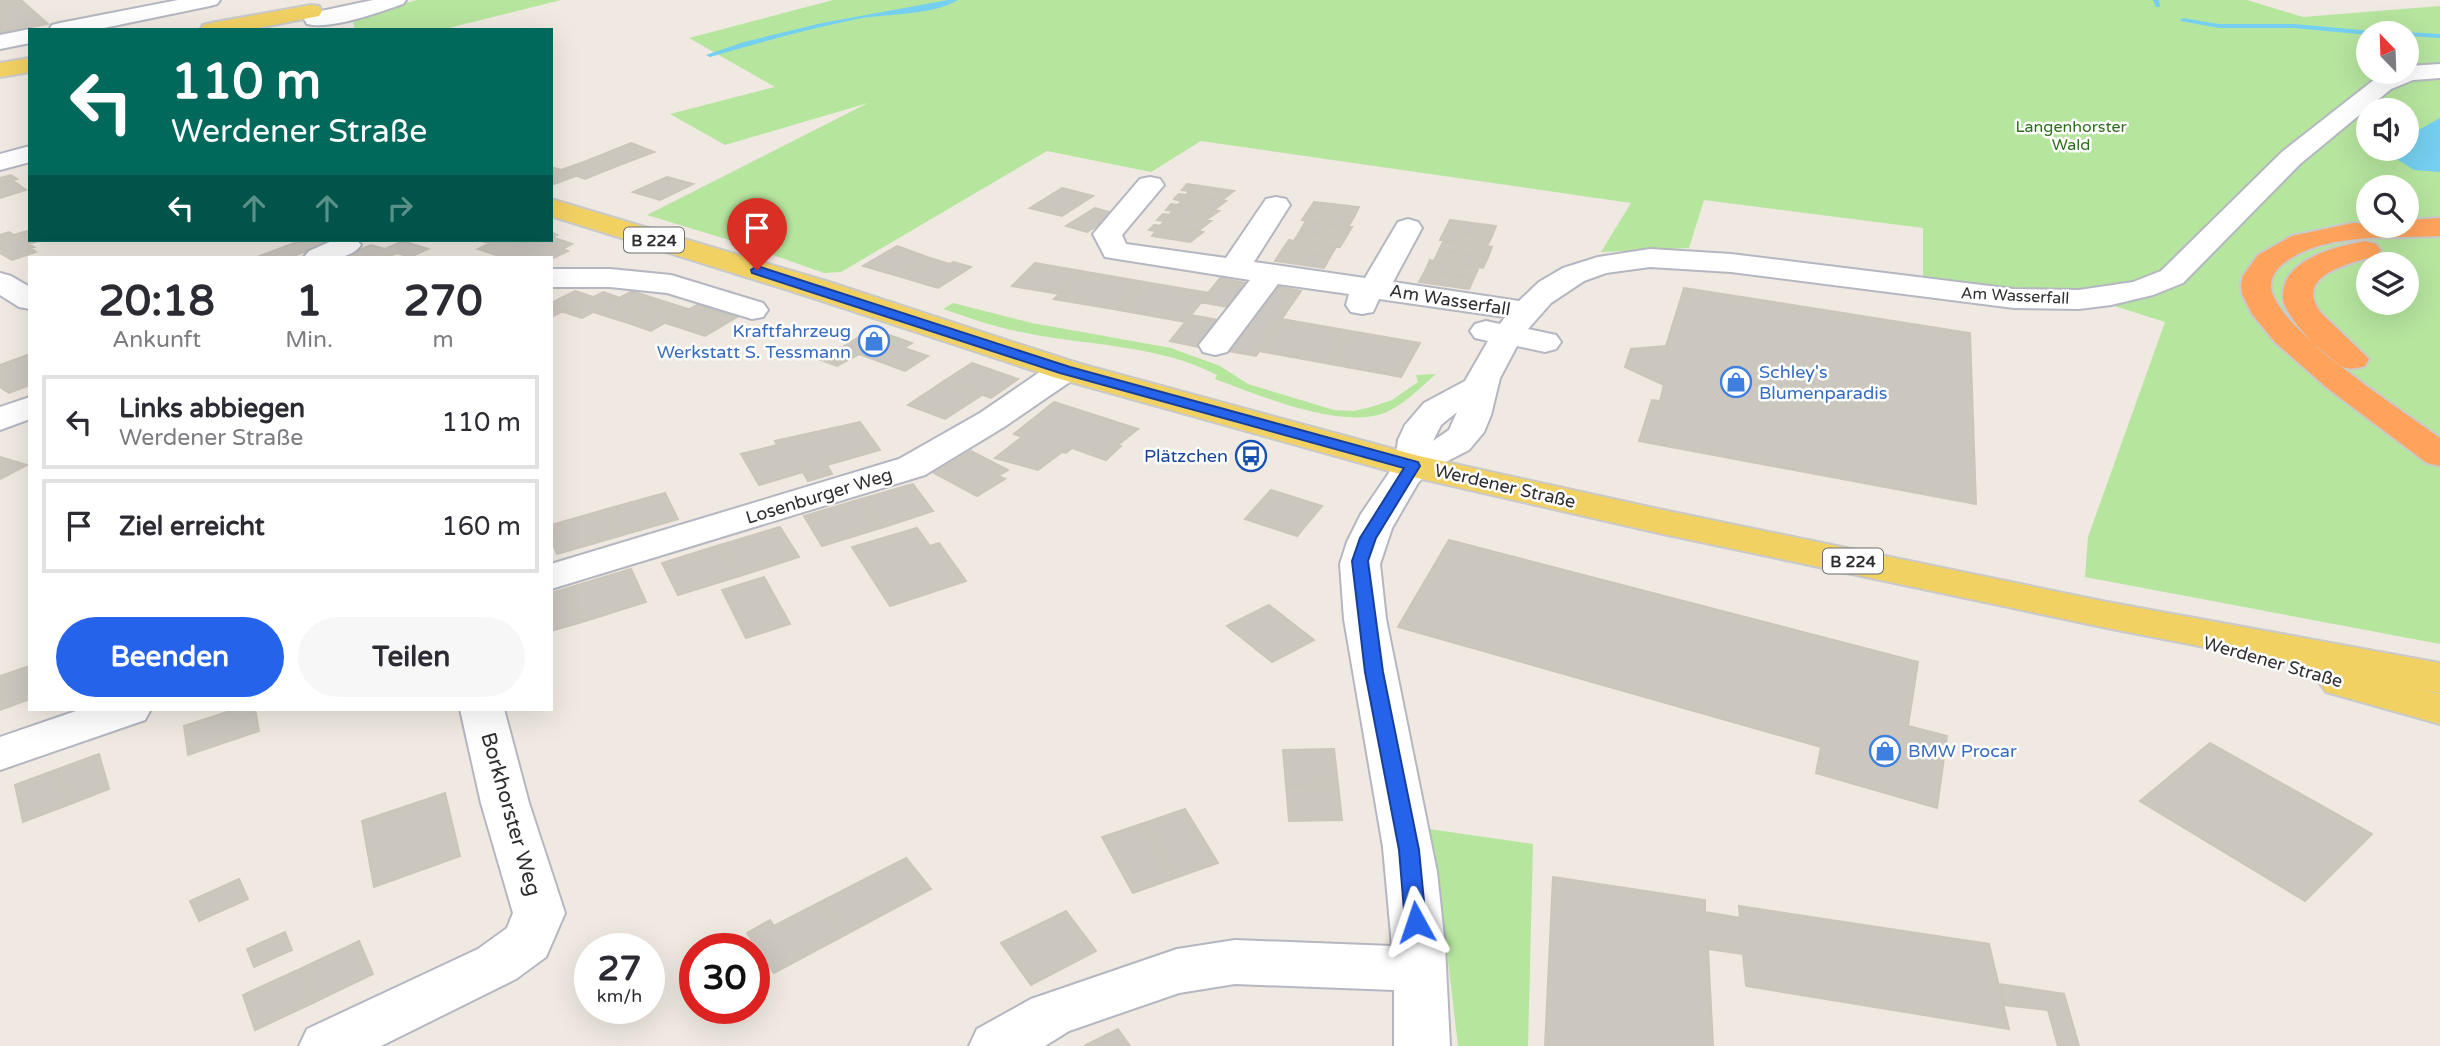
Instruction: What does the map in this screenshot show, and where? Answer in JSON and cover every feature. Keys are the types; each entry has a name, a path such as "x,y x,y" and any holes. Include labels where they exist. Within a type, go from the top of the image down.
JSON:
{"highway":[{"path":"2440,227 2338,234 2302,242 2278,253 2263,267 2256,292 2279,330 2330,373 2440,455"},
{"path":"2440,248 2364,250 2329,259 2308,272 2299,291 2299,303 2311,320 2360,365 2440,421"}],"main road":[{"path":"225,28 313,15"},
{"path":"263,28 313,15"},
{"path":"0,70 28,65"},
{"name":"Werdener Straße","path":"553,208 818,289 1065,370 1413,466 1663,522 2107,615 2431,701"}],"street":[{"path":"313,15 371,0"},
{"path":"313,15 359,11 396,0"},
{"path":"70,28 210,1"},
{"path":"0,42 28,36"},
{"name":"Am Wasserfall","path":"1413,466 1454,445 1463,437 1475,417 1479,387 1516,323 1548,289 1581,271 1611,262 1642,259 1718,261 2063,306 2152,287 2172,277 2291,158 2383,83 2409,73 2440,71"},
{"path":"0,162 28,155"},
{"name":"Am Wasserfall","path":"1150,185 1107,234 1115,251 1375,288"},
{"path":"1235,268 1276,205"},
{"name":"Am Wasserfall","path":"1408,228 1375,288 1364,295 1361,304 1516,323"},
{"path":"321,256 346,245"},
{"path":"1215,345 1271,273"},
{"path":"553,278 610,278 671,284 752,310"},
{"path":"0,282 28,299"},
{"path":"1516,323 1545,342"},
{"name":"Losenburger Weg","path":"553,576 843,491 912,467 992,420 1065,370"},
{"path":"0,419 28,408"},
{"path":"1413,466 1374,529 1360,561 1368,636 1409,850 1420,970 1422,1046"},
{"path":"0,754 123,711"},
{"name":"Borkhorster Weg","path":"327,1046 497,964 527,942 539,912 505,803 482,711"},
{"path":"997,1046 1050,1016 1177,971 1235,962 1420,970"}],"green space":[{"path":"417,0 561,0 449,28 354,28 353,22 373,14 370,12"},
{"name":"Langenhorster Wald","path":"833,0 2247,0 2303,17 2440,6 2440,644 2085,577 2088,537 2165,322 2064,290 1923,282 1923,228 1704,200 1689,248 1601,252 1631,203 1201,141 1151,172 1047,151 841,272 824,273 647,215 868,103 725,145 670,114 775,87 689,38"},
{"path":"953,303 1032,323 1171,348 1220,366 1248,384 1334,410 1354,411 1392,400 1418,382 1416,375 1436,374 1408,399 1389,411 1371,416 1350,417 1326,414 1254,394 1215,379 1217,375 1169,357 1016,331 943,309"},
{"path":"1422,828 1533,844 1528,1046 1458,1046 1435,850"}],"water":[{"path":"2440,118 2440,172 2414,170 2400,161 2419,161 2419,130"}],"building":[{"path":"21,0 48,24 1,33 0,1"},
{"path":"631,143 654,152 612,168 589,160"},
{"path":"589,160 612,168 585,179 561,170"},
{"path":"553,168 561,170 576,176 553,184"},
{"path":"11,175 17,179 12,180 26,190 0,198 0,178"},
{"path":"667,177 693,184 660,200 633,192"},
{"path":"1187,184 1234,191 1222,200 1186,195 1189,191 1182,190"},
{"path":"1062,188 1093,196 1062,216 1030,208"},
{"path":"1179,194 1226,201 1214,210 1178,205 1181,201 1174,199"},
{"path":"1314,202 1359,207 1354,217 1308,211"},
{"path":"1171,204 1219,211 1206,220 1169,215 1173,211 1166,210"},
{"path":"1095,208 1116,214 1087,232 1066,226"},
{"path":"1308,211 1354,217 1348,227 1302,220"},
{"path":"1163,214 1211,221 1198,231 1160,226 1164,221 1157,220"},
{"path":"1450,220 1496,226 1492,236 1445,230"},
{"path":"1306,221 1352,227 1346,237 1300,231"},
{"path":"1154,225 1203,232 1190,242 1152,236 1156,231 1149,230"},
{"path":"1445,230 1492,236 1487,246 1440,240"},
{"path":"28,231 28,242 35,242 29,244 34,247 30,248 36,252 12,260 0,253 0,235 9,232 14,235"},
{"path":"1300,231 1346,237 1340,247 1294,241"},
{"path":"553,237 572,244 563,249 568,251 553,258 499,256 478,249 490,243 485,242 553,242"},
{"path":"1289,240 1336,247 1330,257 1282,250"},
{"path":"1444,240 1492,247 1488,257 1439,250"},
{"path":"297,242 330,242 294,256 260,256"},
{"path":"406,242 428,249 412,256 397,253 390,256 350,254 371,245 385,249"},
{"path":"897,246 930,258 901,277 863,266"},
{"path":"1282,250 1330,257 1324,268 1275,261"},
{"path":"1439,250 1488,257 1483,268 1434,261"},
{"path":"930,258 971,267 938,288 901,277"},
{"path":"1430,260 1479,267 1474,278 1425,271"},
{"path":"1035,263 1081,271 1059,294 1012,286"},
{"path":"1081,271 1144,282 1119,310 1054,299"},
{"path":"1425,271 1474,278 1469,289 1419,282"},
{"path":"1220,278 1245,283 1227,307 1201,302"},
{"path":"1144,282 1209,293 1185,322 1119,310"},
{"path":"1275,286 1301,291 1256,356 1228,351"},
{"path":"1684,288 1970,333 1976,504 1639,441 1652,400 1660,401 1664,385 1625,367 1631,349 1666,346"},
{"path":"575,291 593,297 553,316 553,302"},
{"path":"632,291 650,297 612,318 593,312"},
{"path":"603,292 620,298 582,318 564,312"},
{"path":"650,297 669,303 631,324 612,318"},
{"path":"702,302 722,308 684,329 665,323"},
{"path":"669,303 688,309 651,331 631,324"},
{"path":"722,308 742,314 705,336 684,329"},
{"path":"1191,315 1218,320 1198,347 1170,341"},
{"path":"1282,319 1350,331 1330,364 1259,351"},
{"path":"872,329 912,343 904,348 928,356 905,371 859,354 837,366 821,360"},
{"path":"1350,331 1420,343 1401,377 1330,364"},
{"path":"28,355 28,386 9,393 0,387 0,365"},
{"path":"972,363 1018,379 991,398 944,381"},
{"path":"944,381 982,395 945,419 908,405"},
{"path":"1054,402 1138,429 1118,445 1121,446 1106,460 1072,448 1038,470 995,458 1022,437 1014,434"},
{"path":"860,422 880,450 827,465 832,474 808,481 803,472 759,485 741,454 777,445 775,441"},
{"path":"971,451 1008,470 998,476 1005,479 977,496 934,473"},
{"path":"0,457 27,465 0,479"},
{"path":"913,484 933,511 881,528 861,499"},
{"path":"1271,490 1322,506 1297,536 1245,519"},
{"path":"665,493 678,519 619,536 607,509"},
{"path":"861,499 881,528 822,546 804,516"},
{"path":"607,509 619,536 557,554 553,544 553,524"},
{"path":"780,527 799,557 740,576 723,544"},
{"path":"917,528 930,546 939,543 966,581 890,606 852,547"},
{"path":"1449,540 1918,662 1908,726 1947,736 1937,808 1816,773 1821,747 1398,627"},
{"path":"723,544 740,576 678,595 662,563"},
{"path":"631,569 646,602 579,623 565,589"},
{"path":"764,577 790,624 746,638 722,590"},
{"path":"565,589 579,623 553,630 553,592"},
{"path":"1269,605 1314,640 1272,662 1227,626"},
{"path":"28,667 28,700 0,710 0,676"},
{"path":"230,711 255,711 259,731 188,755 184,726"},
{"path":"2210,743 2372,834 2305,901 2140,801"},
{"path":"1334,749 1338,784 1286,785 1283,750"},
{"path":"99,754 109,789 68,805 58,769"},
{"path":"58,769 68,805 23,822 15,785"},
{"path":"1338,784 1342,820 1289,821 1286,785"},
{"path":"445,793 460,856 374,887 362,821"},
{"path":"1185,809 1218,863 1175,878 1144,823"},
{"path":"1144,823 1175,878 1133,893 1102,837"},
{"path":"906,858 931,889 845,935 820,902"},
{"path":"1553,877 1705,900 1705,912 1740,918 1739,906 1989,944 2009,1029 1746,986 1743,954 1708,949 1713,1046 1545,1046"},
{"path":"239,879 248,899 199,921 190,901"},
{"path":"820,902 845,935 774,973 770,967 770,933 747,933 770,920 774,926"},
{"path":"1066,911 1096,951 1031,985 1001,943"},
{"path":"285,932 292,950 254,967 247,949"},
{"path":"359,941 373,974 315,1002 302,968"},
{"path":"302,968 315,1002 255,1030 243,995"},
{"path":"1999,984 2064,994 2079,1046 2058,1046 2048,1010 2004,1005"},
{"path":"1118,1029 1130,1046 1084,1046"}],"waterway":[{"path":"710,55 822,25 955,0"},
{"path":"2156,0 2158,6"},
{"path":"2183,20 2219,26 2294,26 2356,32"},
{"path":"2419,35 2440,36"}],"place":[{"name":"Kraftfahrzeug Werkstatt S. Tessmann","path":"874,341"},
{"name":"Schley's Blumenparadis","path":"1736,382"},
{"name":"Plätzchen","path":"1251,456"},
{"name":"BMW Procar","path":"1885,751"}],"route":[{"path":"757,270 1065,370 1413,466 1368,538 1360,561 1374,672 1409,850 1416,922"}]}
